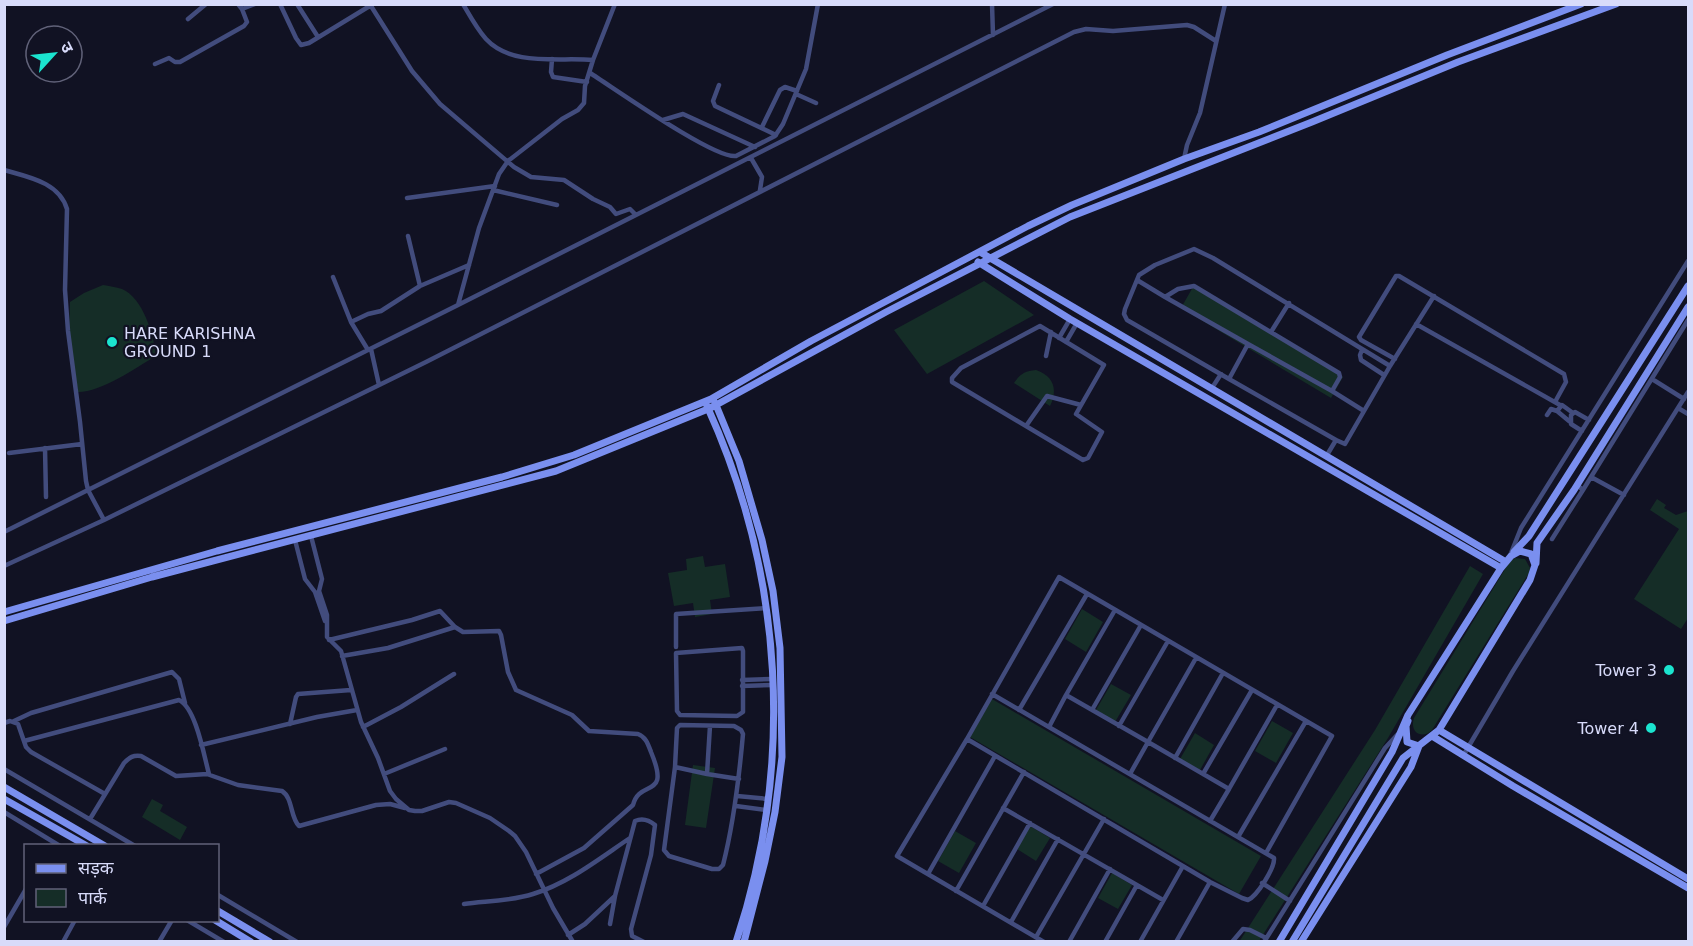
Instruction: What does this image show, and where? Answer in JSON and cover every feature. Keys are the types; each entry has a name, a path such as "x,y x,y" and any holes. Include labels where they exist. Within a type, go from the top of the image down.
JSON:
{"street":[{"path":"188,19 206,4"},
{"path":"155,64 169,58 180,62 244,26 247,22 238,4"},
{"path":"242,9 255,4"},
{"path":"280,4 298,42 302,45 318,38 372,5 412,71 440,104 519,171 531,177 564,180 594,200 607,205 616,214 630,209 636,215"},
{"path":"297,4 318,38"},
{"path":"463,4 486,39 494,46 518,57 593,60"},
{"path":"458,305 479,228 507,160 584,103 593,60 615,4"},
{"path":"590,73 685,135 729,157 736,156 777,135 806,69 818,4"},
{"path":"992,4 993,35"},
{"path":"4,531 369,350 1053,4"},
{"path":"1184,159 1200,113 1225,4"},
{"path":"4,621 152,577 296,545 556,471 708,410 714,402 811,341 1072,205 1581,4"},
{"path":"4,612 217,551 551,463 705,402 714,402 1063,220 1458,62 1616,4"},
{"path":"4,566 104,520 379,385 760,190 1080,30 1113,31 1186,25 1194,27 1216,41"},
{"path":"552,59 553,77 587,82"},
{"path":"719,85 713,101 715,106 777,135"},
{"path":"762,127 780,90 785,87 816,103"},
{"path":"663,120 683,114 755,147"},
{"path":"751,158 762,177 760,190"},
{"path":"4,170 46,184 65,203 67,209 65,290 68,332 88,490 104,520"},
{"path":"407,198 494,188 557,205"},
{"path":"408,236 420,286"},
{"path":"1390,366 1289,303 1194,249 1155,265 1139,275 1125,309 1124,314 1127,320 1345,444 1384,375 1395,359 1434,296"},
{"path":"980,252 1507,561"},
{"path":"970,258 1077,323 1507,561"},
{"path":"1507,561 1521,528 1689,261"},
{"path":"351,322 381,311 420,286 469,264"},
{"path":"1395,359 1359,337 1396,276 1399,276 1564,374 1566,382 1557,411"},
{"path":"333,277 351,322 369,350 379,385"},
{"path":"1137,280 1364,411"},
{"path":"1165,297 1178,289 1194,286 1339,373 1340,377 1332,391"},
{"path":"1279,942 1392,753 1399,733 1413,707 1507,561 1529,536 1689,286"},
{"path":"1271,332 1289,303"},
{"path":"1552,539 1580,488 1689,307"},
{"path":"1059,338 1070,319"},
{"path":"1292,942 1402,758 1439,730 1530,580 1535,565 1537,543 1591,477 1689,320"},
{"path":"1066,342 1077,323"},
{"path":"1416,324 1589,420"},
{"path":"1039,326 1051,332 1104,365 1076,414 1102,433 1088,458 1085,459 953,384 952,378 961,368 1039,326"},
{"path":"1046,356 1051,332"},
{"path":"1229,379 1248,344"},
{"path":"1133,354 1138,345"},
{"path":"1362,350 1361,360 1384,375"},
{"path":"1212,388 1221,374"},
{"path":"1652,380 1684,399"},
{"path":"1463,756 1513,671 1689,392"},
{"path":"1026,426 1047,396 1081,405"},
{"path":"705,402 733,467 752,530 771,640 772,774 758,860 736,942"},
{"path":"714,402 740,460 759,529 772,591 780,648 782,757 765,861 744,942"},
{"path":"1678,408 1689,414"},
{"path":"1547,415 1551,409 1557,411 1581,431"},
{"path":"1569,421 1573,413"},
{"path":"1327,455 1336,440"},
{"path":"9,453 82,444"},
{"path":"45,448 46,497"},
{"path":"1556,472 1566,479"},
{"path":"1591,477 1624,495"},
{"path":"311,527 322,579 319,591 327,615 326,633 342,656 363,727 390,791 409,810"},
{"path":"296,545 305,579 315,591 327,623"},
{"path":"1507,561 1520,551 1531,554 1535,565"},
{"path":"1044,942 897,856 1059,577 1332,736 1266,854"},
{"path":"1019,710 1087,594"},
{"path":"676,647 676,614 766,608"},
{"path":"1049,728 1115,610"},
{"path":"329,640 403,623 440,611 463,632 499,631 507,672 516,690 572,714 589,731 640,734 648,742 658,768 656,784 636,797 633,806 584,848 536,874"},
{"path":"1092,710 1141,625"},
{"path":"342,656 388,648 455,627"},
{"path":"1119,726 1167,641"},
{"path":"741,648 743,651 742,680 743,712 740,715 680,715 677,711 676,653 741,648"},
{"path":"1130,774 1196,658"},
{"path":"4,723 14,722 31,713 172,672 180,679 185,703 194,719 208,774"},
{"path":"1174,758 1223,673"},
{"path":"363,727 401,707 454,674"},
{"path":"742,680 773,682"},
{"path":"742,686 773,682"},
{"path":"290,724 298,694 351,690"},
{"path":"1203,774 1252,690"},
{"path":"967,739 1210,882 1248,900 1255,896 1263,883 1275,861 1274,858 992,694"},
{"path":"1066,695 1229,789"},
{"path":"24,741 179,700 185,703"},
{"path":"1210,821 1277,705"},
{"path":"1413,707 1406,726 1406,736 1407,742 1419,746"},
{"path":"201,745 317,717 357,710"},
{"path":"1238,837 1306,721"},
{"path":"14,722 20,726 24,741 31,753 105,794"},
{"path":"678,726 710,726 734,726 743,734 740,779 732,828 721,867 712,869 669,856 664,852 663,846 675,767 678,726"},
{"path":"707,774 710,726"},
{"path":"1439,730 1689,879"},
{"path":"1232,942 1243,929 1250,930 1265,940 1385,748 1399,733"},
{"path":"1432,736 1689,888"},
{"path":"1301,942 1411,767 1419,746"},
{"path":"384,774 445,749"},
{"path":"90,819 124,763 132,756 141,756 176,776 208,774 238,785 285,792 294,821 298,826 376,805 390,804 409,810 422,811 449,802 465,805 490,818 515,836 526,852 543,890 573,942"},
{"path":"928,874 995,756"},
{"path":"675,767 740,779"},
{"path":"4,769 132,844"},
{"path":"956,891 1024,772"},
{"path":"4,787 102,844"},
{"path":"737,796 768,799"},
{"path":"4,799 83,844"},
{"path":"736,806 766,810"},
{"path":"1004,808 1163,900"},
{"path":"4,812 51,843"},
{"path":"610,924 635,821 640,819 651,821 655,825 651,855 631,929 632,936 644,942"},
{"path":"1036,937 1104,819"},
{"path":"983,906 1030,823"},
{"path":"464,904 506,900 543,890 579,873 630,838"},
{"path":"1011,922 1059,840"},
{"path":"1140,942 1183,866"},
{"path":"1069,942 1110,870"},
{"path":"1176,942 1210,882"},
{"path":"1263,883 1290,901"},
{"path":"1105,942 1137,885"},
{"path":"4,927 24,892"},
{"path":"219,896 297,942"},
{"path":"568,935 585,924 615,896"},
{"path":"219,912 270,942"},
{"path":"63,942 74,922"},
{"path":"159,942 171,922"},
{"path":"189,922 224,942"},
{"path":"217,922 251,942"}],"green space":[{"path":"984,281 1034,315 927,374 894,330"},
{"name":"HARE KARISHNA GROUND 1","path":"103,285 122,289 136,300 150,328 156,356 108,384 78,392 69,331 70,302"},
{"path":"1193,287 1343,377 1331,398 1181,308"},
{"path":"1036,370 1047,376 1053,384 1054,394 1050,406 1014,383 1023,374"},
{"path":"1657,499 1666,505 1664,508 1676,515 1688,511 1688,618 1681,629 1634,599 1679,529 1650,510"},
{"path":"703,556 705,567 725,564 730,597 710,600 712,614 695,617 693,603 674,606 668,573 687,570 686,559"},
{"path":"1515,558 1525,559 1530,568 1529,573 1432,730 1424,734 1417,733 1413,727 1414,718 1510,561"},
{"path":"1470,566 1483,574 1388,738 1259,941 1239,942 1375,730"},
{"path":"1082,609 1103,622 1086,652 1065,639"},
{"path":"1111,684 1131,695 1115,722 1096,710"},
{"path":"992,699 1261,856 1239,894 970,737"},
{"path":"1272,721 1293,733 1276,763 1255,751"},
{"path":"1195,733 1214,745 1200,770 1180,759"},
{"path":"693,765 715,768 706,828 685,825"},
{"path":"152,799 163,805 160,811 187,827 180,840 142,817"},
{"path":"1030,826 1050,838 1036,861 1017,849"},
{"path":"955,831 976,843 959,873 938,861"},
{"path":"1112,873 1132,885 1118,909 1098,898"}],"place":[{"name":"HARE KARISHNA GROUND 1","path":"112,342"},
{"name":"Tower 3","path":"1669,670"},
{"name":"Tower 4","path":"1651,728"}]}
